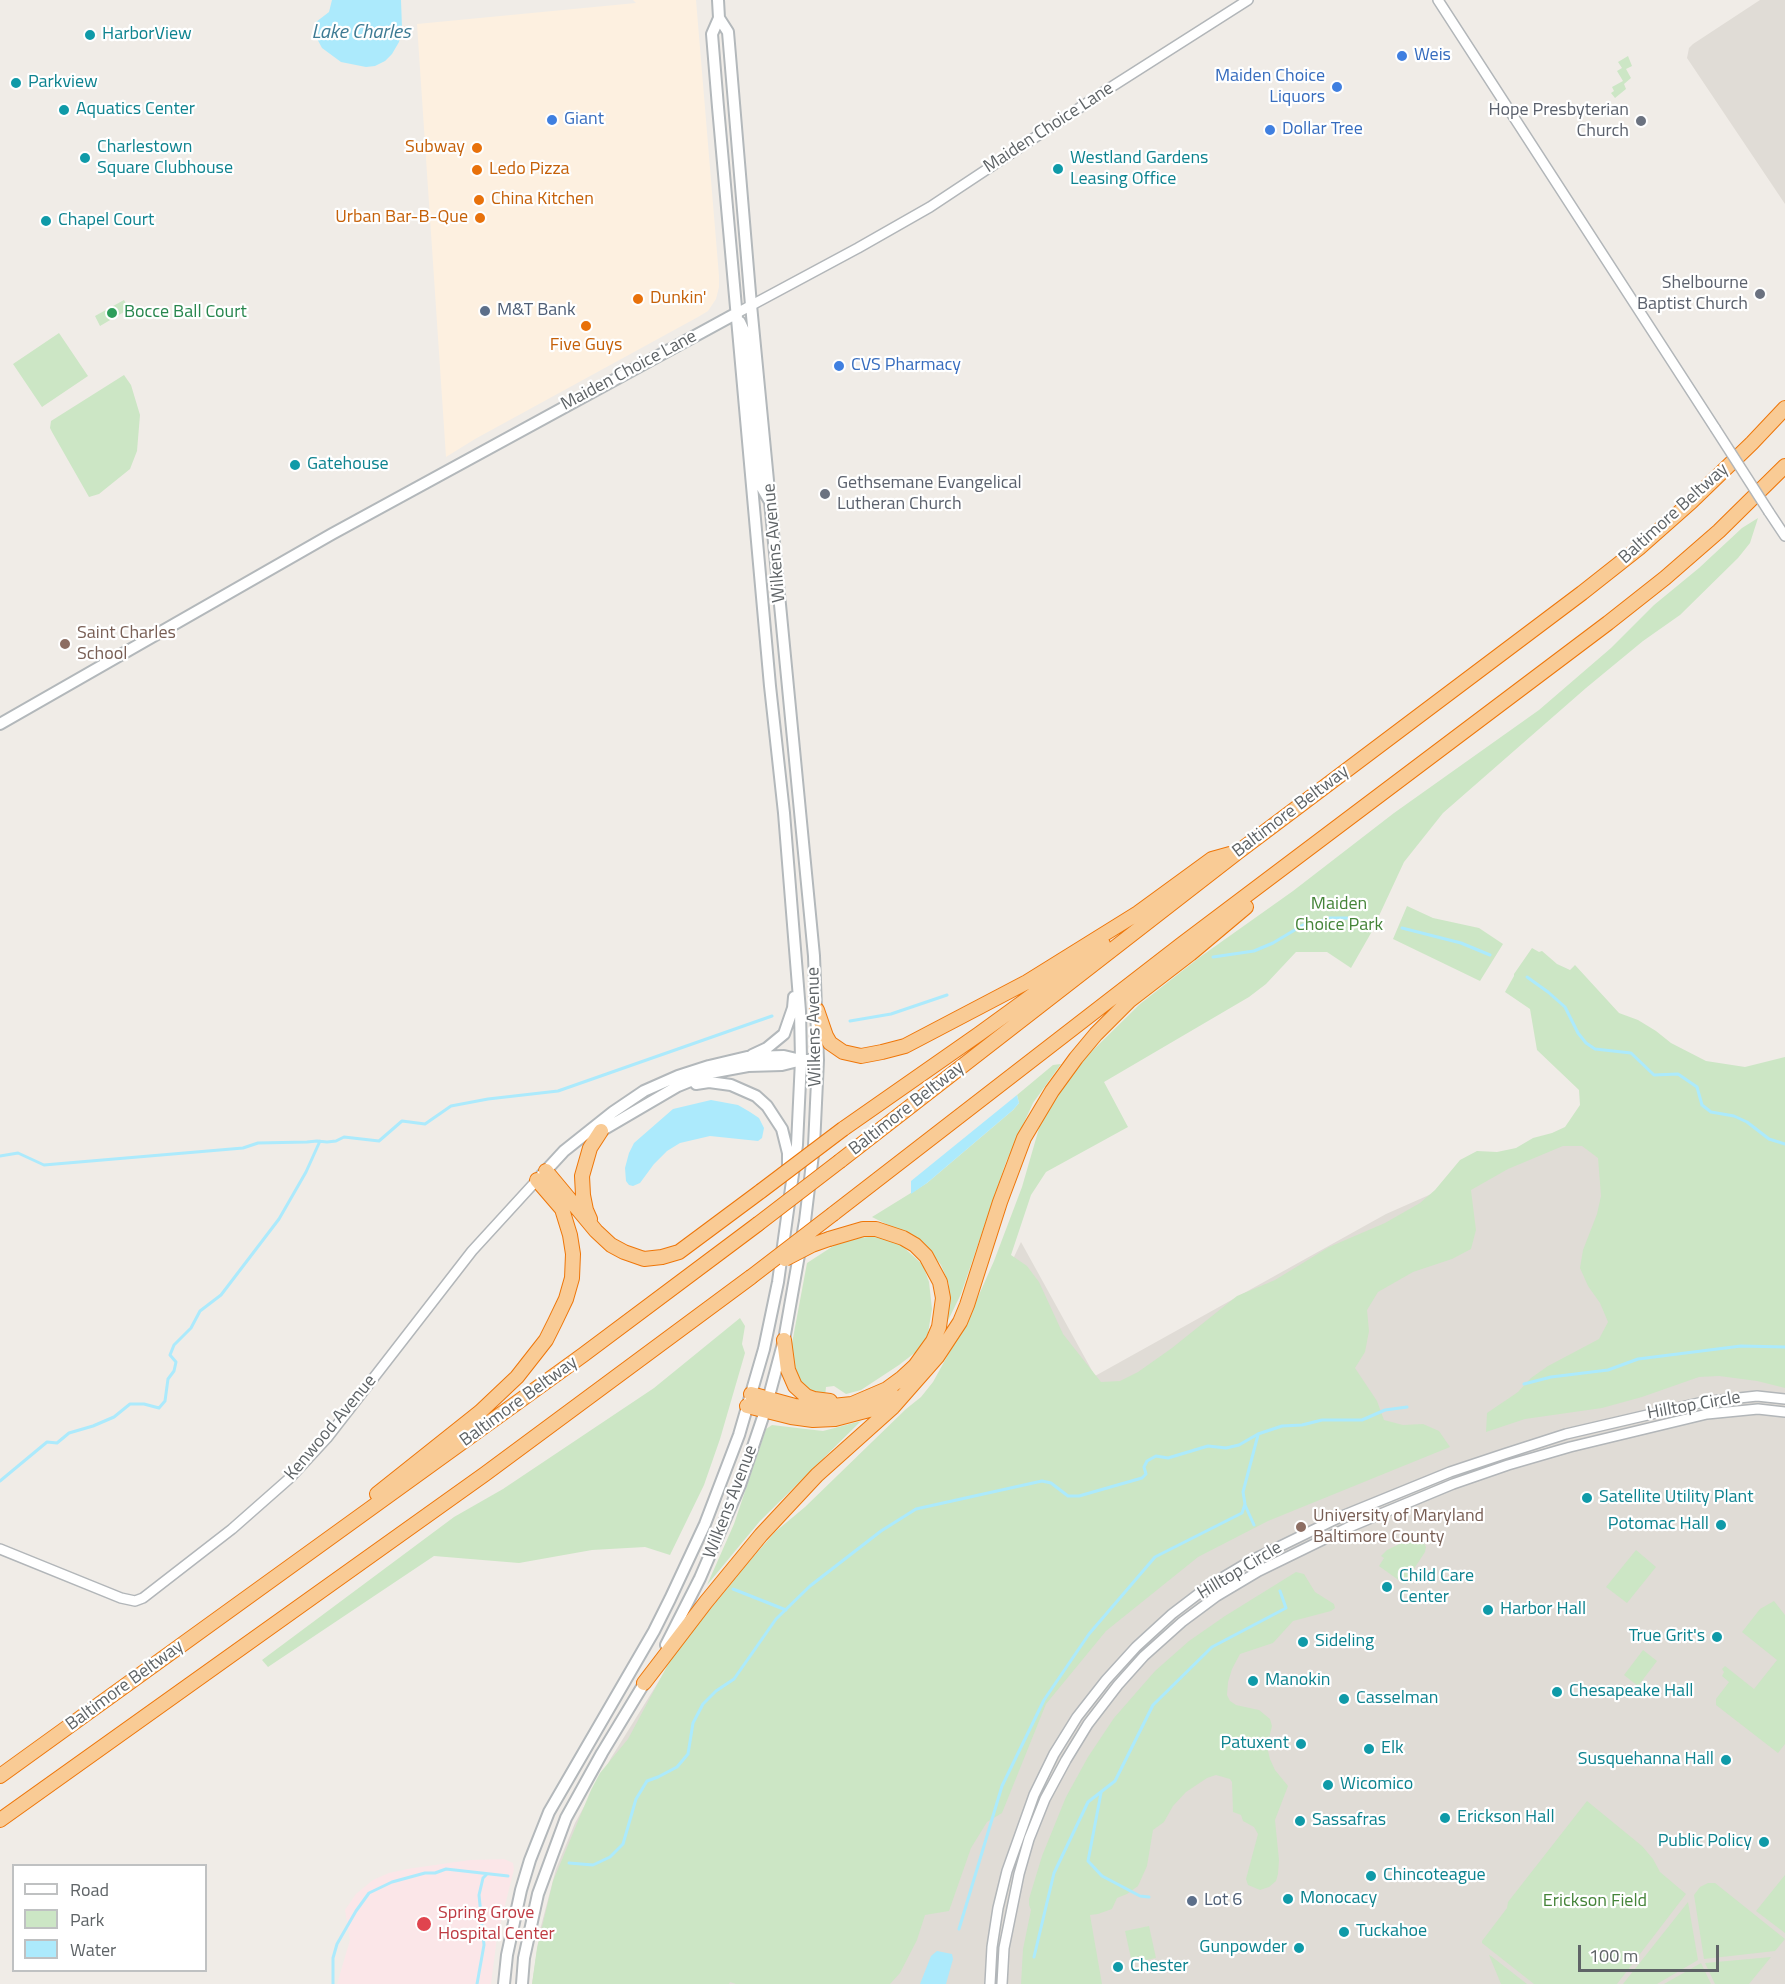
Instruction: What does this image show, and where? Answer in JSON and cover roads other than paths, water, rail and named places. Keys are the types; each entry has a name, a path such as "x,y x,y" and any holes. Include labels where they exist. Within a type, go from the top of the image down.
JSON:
{"highway":[{"name":"Baltimore Beltway","path":"0,1776 584,1355 840,1161 1238,852 1527,636 1639,548 1691,502 1785,408"},
{"name":"Baltimore Beltway","path":"0,1820 484,1474 751,1277 1182,944 1599,630 1665,578 1719,531 1785,466"},
{"path":"749,1400 813,1420 855,1415 892,1399 948,1341 967,1305 1007,1182 1024,1138 1041,1108 1076,1058 1129,1001 1190,954 1336,829"},
{"path":"817,1010 830,1043 843,1052 861,1056 906,1046 1027,982 1138,913 1212,859 1238,852"},
{"path":"541,1176 611,1245 644,1258 662,1257 678,1252 843,1129 1061,975 1133,921 1138,913"},
{"path":"596,1231 586,1210 582,1176 590,1148 601,1131"},
{"path":"273,1580 480,1412 516,1377 546,1340 566,1299 572,1278 573,1254 562,1209 541,1176"},
{"path":"644,1683 761,1535 816,1476 893,1407 919,1370 933,1341 942,1314 943,1298 940,1282 926,1256 915,1245 903,1238 876,1229 856,1231 812,1245 751,1277"},
{"path":"784,1340 785,1356 791,1378 800,1391 814,1399 832,1401 865,1393 919,1370"}],"main road":[{"name":"Wilkens Avenue","path":"504,1984 507,1955 521,1890 549,1812 654,1631 684,1573 716,1497 764,1349 778,1282 797,1145 801,1060 800,1011 784,813 770,686 712,34 719,18 718,0"},
{"name":"Wilkens Avenue","path":"522,1984 538,1894 566,1818 679,1623 740,1485 784,1340 805,1221 814,1146 818,1060 814,956 728,32 719,18"},
{"path":"737,313 747,337 761,486 772,504"},
{"name":"Maiden Choice Lane","path":"0,724 332,534 737,313"},
{"path":"747,1057 777,1041 787,1028 793,1008 795,960"},
{"name":"Kenwood Avenue","path":"541,1176 564,1151 591,1128 644,1091 678,1076 747,1057 784,1056 801,1060 818,1060"},
{"name":"Kenwood Avenue","path":"541,1176 590,1137 678,1086 710,1073 748,1066 783,1065 801,1060"},
{"path":"678,1086 709,1082 731,1085 756,1096 776,1118 782,1129 788,1153 787,1226"}],"street":[{"name":"Maiden Choice Lane","path":"737,313 930,207 1097,96 1248,0"},
{"path":"1438,0 1785,536"},
{"name":"Kenwood Avenue","path":"0,1549 121,1598 135,1600 143,1598 232,1529 291,1477 327,1438 472,1251 541,1176"},
{"name":"Hilltop Circle","path":"990,1984 992,1947 1007,1871 1034,1795 1054,1755 1077,1717 1136,1647 1172,1614 1210,1585 1252,1560 1342,1516 1450,1472 1504,1454 1566,1434 1703,1402 1757,1396 1785,1399"},
{"name":"Hilltop Circle","path":"1002,1984 1004,1948 1019,1874 1029,1839 1045,1799 1066,1760 1094,1716 1144,1656 1182,1622 1217,1596 1259,1571 1347,1528 1454,1484 1508,1466 1591,1441 1707,1414 1758,1409 1785,1412"}],"water":[{"name":"Lake Charles","path":"332,0 401,0 402,28 399,42 385,61 366,67 341,62 322,48 313,31 316,22 329,12"},
{"path":"1017,1095 1019,1103 1013,1110 911,1194 911,1181"},
{"path":"711,1100 738,1105 759,1118 764,1128 762,1138 758,1141 710,1136 680,1143 667,1151 654,1164 640,1183 629,1185 626,1181 625,1168 634,1143 673,1109"},
{"path":"937,1951 952,1954 953,1959 946,1984 920,1984 931,1956"}],"waterway":[{"path":"1213,957 1254,951 1273,943 1303,925 1330,918 1347,918 1363,925"},
{"path":"1402,928 1461,943 1490,955"},
{"path":"1527,977 1565,1007 1578,1033 1595,1049 1631,1053 1654,1075 1678,1074 1697,1087 1702,1105 1711,1112 1734,1116 1747,1122 1769,1139 1785,1144"},
{"path":"850,1021 891,1014 947,995"},
{"path":"0,1156 18,1153 44,1165 243,1148 258,1143 327,1142 344,1137 379,1141 402,1121 425,1124 451,1106 558,1091 772,1016"},
{"path":"0,1481 47,1442 57,1443 69,1433 114,1417 130,1404 144,1404 159,1408 165,1401 168,1379 174,1371 176,1362 170,1355 174,1345 191,1328 200,1311 221,1295 279,1219 306,1172 320,1141"},
{"path":"1524,1384 1551,1377 1608,1370 1638,1359 1741,1346 1785,1347"},
{"path":"569,1863 593,1865 610,1857 623,1844 636,1799 647,1781 677,1767 688,1754 693,1723 703,1704 716,1691 734,1679 776,1619 810,1586 881,1531 916,1509 1042,1481 1051,1483 1068,1496 1079,1496 1142,1478 1146,1474 1144,1467 1147,1461 1156,1456 1168,1458 1208,1446 1226,1448 1239,1445 1258,1434 1282,1426 1302,1425 1322,1420 1362,1420 1385,1410 1407,1407"},
{"path":"959,1929 1002,1786 1044,1700 1089,1634 1155,1557 1242,1513 1245,1504 1243,1492 1258,1435"},
{"path":"1245,1505 1254,1525"},
{"path":"733,1589 786,1610"},
{"path":"1034,1957 1054,1873 1088,1802 1115,1781 1153,1705 1212,1647 1286,1608 1280,1591"},
{"path":"1101,1793 1088,1861 1102,1876 1140,1896 1149,1897"},
{"path":"333,1984 333,1958 337,1944 369,1893 392,1882 446,1869 508,1876"},
{"path":"477,1984 484,1945 479,1895 483,1878 487,1874"}],"place":[{"name":"HarborView","path":"90,35"},
{"name":"Weis","path":"1402,56"},
{"name":"Parkview","path":"16,83"},
{"name":"Maiden Choice Liquors","path":"1337,87"},
{"name":"Aquatics Center","path":"64,110"},
{"name":"Giant","path":"552,120"},
{"name":"Hope Presbyterian Church","path":"1641,121"},
{"name":"Dollar Tree","path":"1270,130"},
{"name":"Subway","path":"477,148"},
{"name":"Charlestown Square Clubhouse","path":"85,158"},
{"name":"Westland Gardens Leasing Office","path":"1058,169"},
{"name":"Ledo Pizza","path":"477,170"},
{"name":"China Kitchen","path":"479,200"},
{"name":"Urban Bar-B-Que","path":"480,218"},
{"name":"Chapel Court","path":"46,221"},
{"name":"Shelbourne Baptist Church","path":"1760,294"},
{"name":"Dunkin'","path":"638,299"},
{"name":"M&T Bank","path":"485,311"},
{"name":"Bocce Ball Court","path":"112,313"},
{"name":"Five Guys","path":"586,326"},
{"name":"CVS Pharmacy","path":"839,366"},
{"name":"Gatehouse","path":"295,465"},
{"name":"Gethsemane Evangelical Lutheran Church","path":"825,494"},
{"name":"Saint Charles School","path":"65,644"},
{"name":"Satellite Utility Plant","path":"1587,1498"},
{"name":"Potomac Hall","path":"1721,1525"},
{"name":"University of Maryland Baltimore County","path":"1301,1527"},
{"name":"Child Care Center","path":"1387,1587"},
{"name":"Harbor Hall","path":"1488,1610"},
{"name":"True Grit's","path":"1717,1637"},
{"name":"Sideling","path":"1303,1642"},
{"name":"Manokin","path":"1253,1681"},
{"name":"Chesapeake Hall","path":"1557,1692"},
{"name":"Casselman","path":"1344,1699"},
{"name":"Patuxent","path":"1301,1744"},
{"name":"Elk","path":"1369,1749"},
{"name":"Susquehanna Hall","path":"1726,1760"},
{"name":"Wicomico","path":"1328,1785"},
{"name":"Erickson Hall","path":"1445,1818"},
{"name":"Sassafras","path":"1300,1821"},
{"name":"Public Policy","path":"1764,1842"},
{"name":"Chincoteague","path":"1371,1876"},
{"name":"Monocacy","path":"1288,1899"},
{"name":"Lot 6","path":"1192,1901"},
{"name":"Spring Grove Hospital Center","path":"424,1924"},
{"name":"Tuckahoe","path":"1344,1932"},
{"name":"Gunpowder","path":"1299,1948"},
{"name":"Chester","path":"1118,1967"}],"park label":[{"name":"Maiden Choice Park","path":"1339,915"},
{"name":"Erickson Field","path":"1595,1902"}]}
